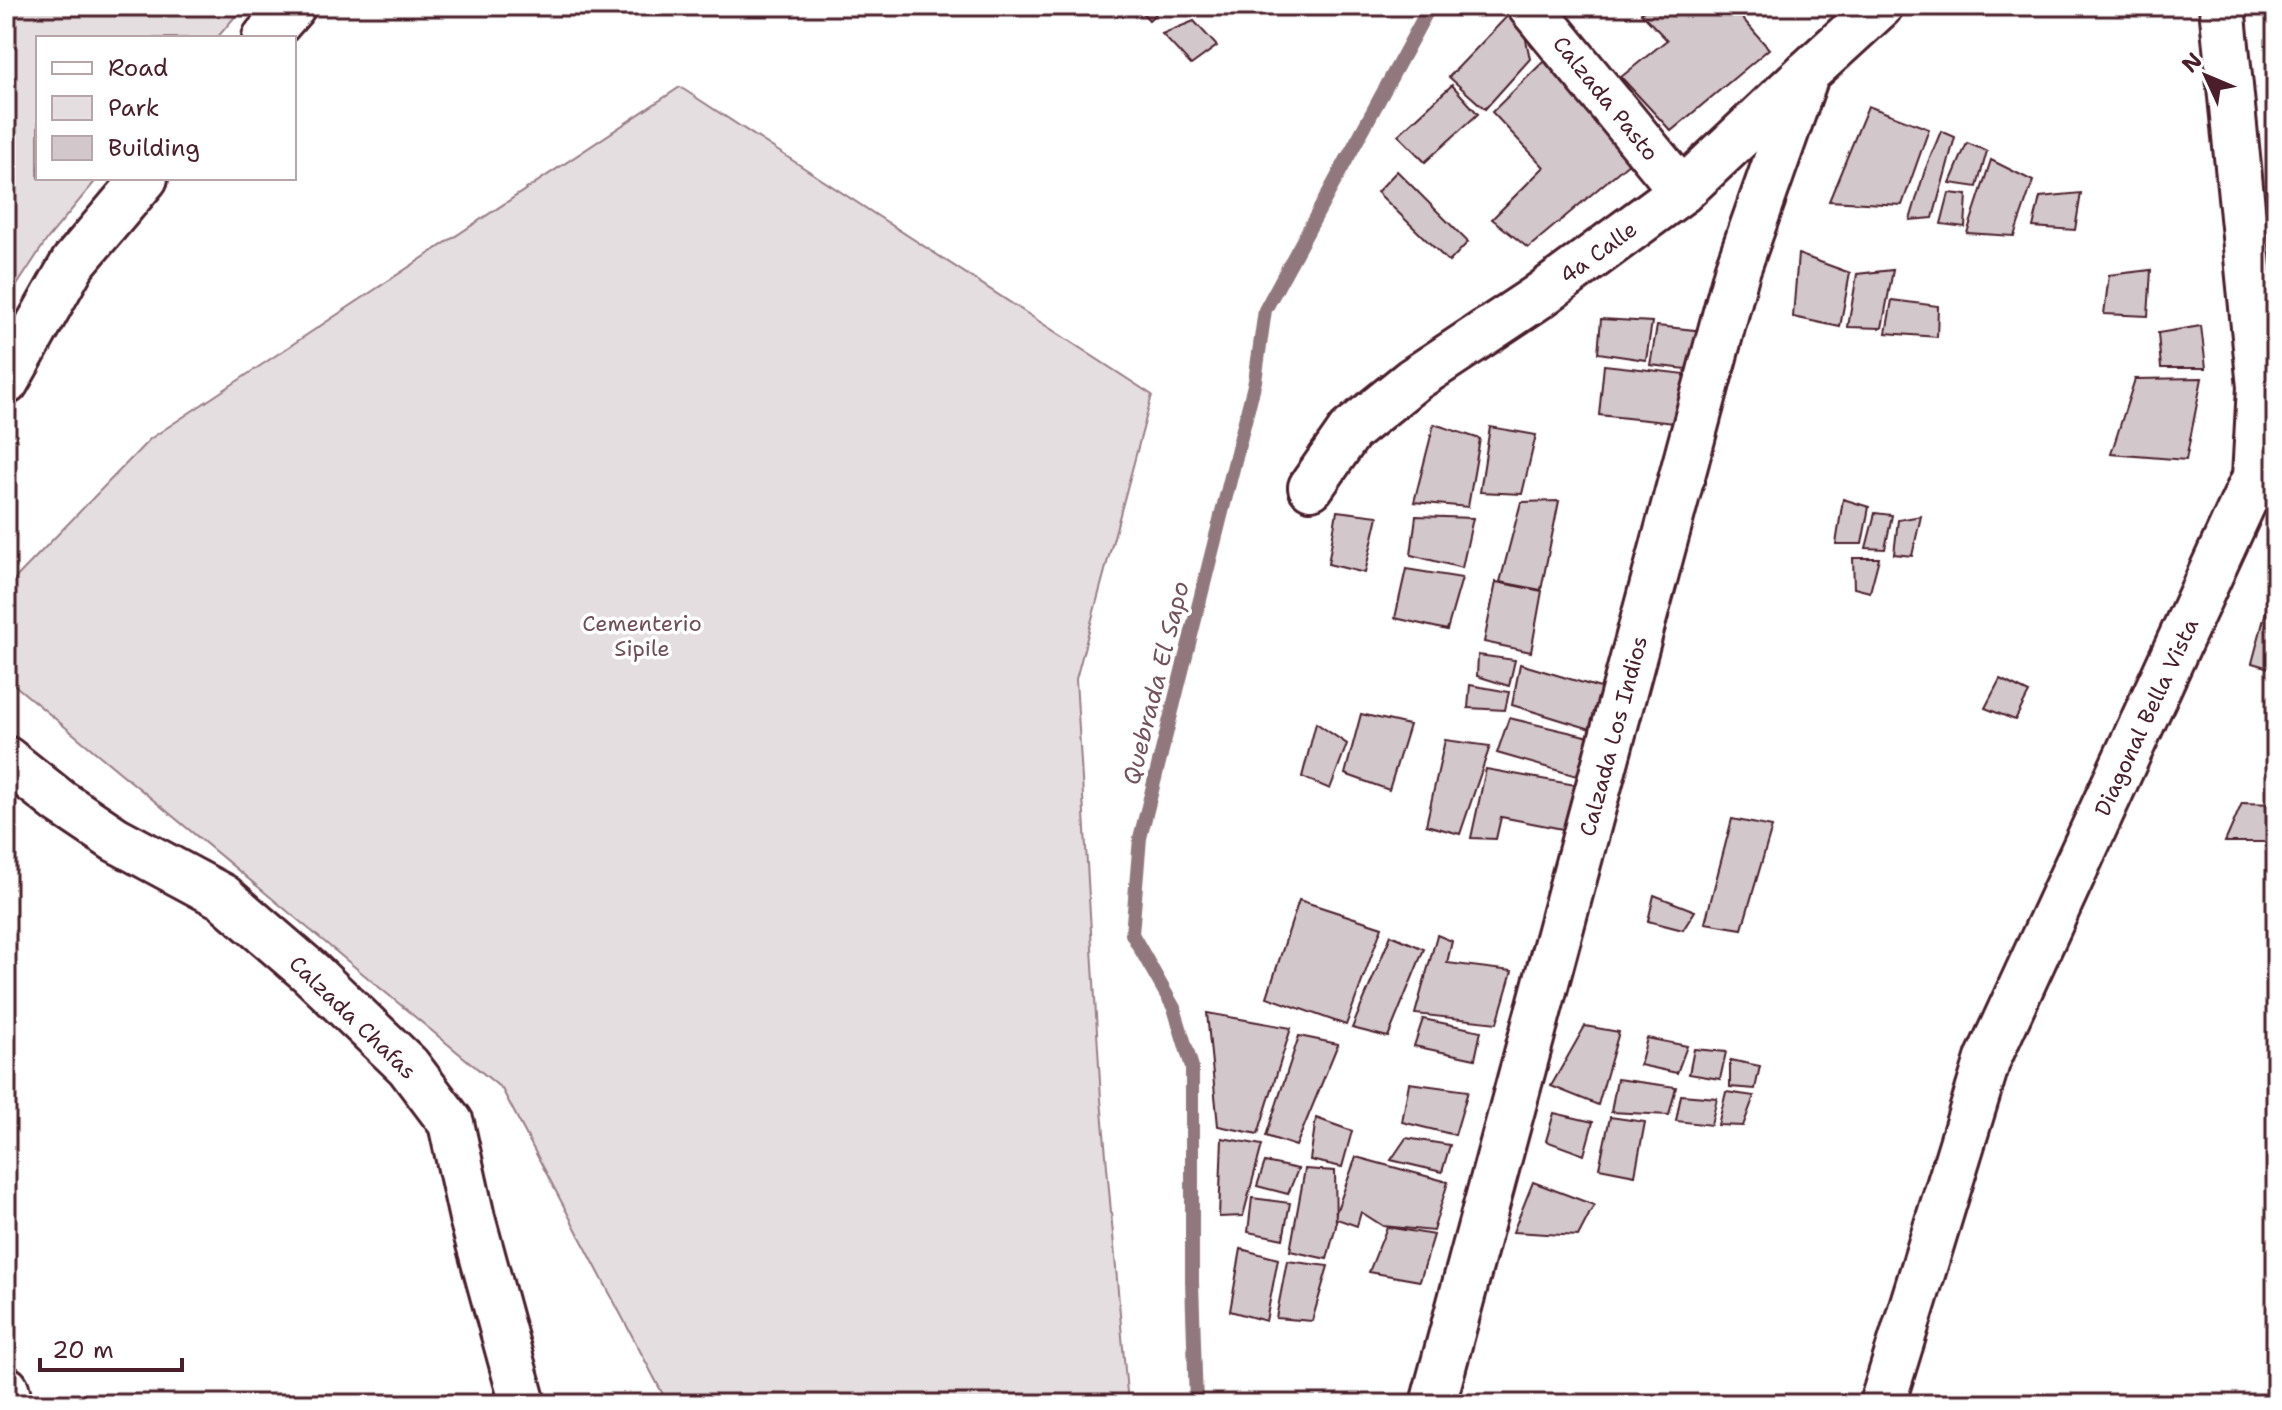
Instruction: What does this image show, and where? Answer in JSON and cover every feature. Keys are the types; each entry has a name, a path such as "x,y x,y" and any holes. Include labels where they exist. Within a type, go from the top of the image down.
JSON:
{"street":[{"path":"267,36 293,6"},
{"name":"Calzada Pasto","path":"1530,6 1682,191"},
{"name":"4a Calle","path":"1311,487 1350,431 1413,380 1538,297 1682,191 1880,6"},
{"name":"Diagonal Bella Vista","path":"1882,1404 1988,1059 2255,477 2260,387 2222,6"},
{"name":"Calzada Los Indios","path":"1433,1404 1737,271 1807,73"},
{"path":"6,382 73,263 143,180"},
{"name":"Calzada Chafas","path":"6,759 60,802 115,839 223,897 310,972 408,1066 451,1123 472,1218 523,1404"},
{"path":"6,1389 10,1404"}],"green space":[{"path":"6,6 244,6 219,36 36,36 36,180 96,180 48,238 6,302"},
{"name":"Cementerio Sipile","path":"680,87 1152,395 1076,679 1101,1099 1128,1404 668,1404 502,1089 6,678 6,588 150,439"}],"building":[{"path":"1136,6 1164,6 1149,20"},
{"path":"1650,6 1732,6 1769,49 1671,131 1621,77 1667,40 1641,13"},
{"path":"1513,10 1523,25 1530,59 1485,109 1449,77"},
{"path":"1194,21 1217,46 1191,65 1162,34"},
{"path":"1544,61 1630,162 1528,248 1492,219 1544,167 1492,112"},
{"path":"1452,85 1478,114 1425,162 1398,135"},
{"path":"1868,106 1929,129 1902,205 1829,201"},
{"path":"1941,131 1955,137 1933,218 1910,220 1925,170"},
{"path":"1967,143 1987,151 1977,187 1950,183"},
{"path":"1991,160 2033,181 2014,236 1967,233"},
{"path":"1397,171 1468,242 1449,262 1377,192"},
{"path":"1949,193 1967,195 1965,227 1941,224"},
{"path":"2081,193 2075,230 2033,227 2040,197"},
{"path":"1798,254 1850,273 1840,327 1793,317"},
{"path":"1893,270 1882,328 1848,327 1857,274"},
{"path":"2151,270 2148,316 2104,314 2109,275"},
{"path":"1892,300 1938,306 1937,337 1886,333"},
{"path":"1601,319 1652,322 1646,360 1598,353"},
{"path":"1657,326 1704,331 1696,370 1650,365"},
{"path":"2201,326 2206,368 2161,368 2158,333"},
{"path":"1604,365 1695,375 1684,424 1599,415"},
{"path":"2202,378 2186,460 2111,454 2135,379"},
{"path":"1434,424 1480,439 1468,507 1414,502"},
{"path":"1490,427 1536,435 1522,494 1480,492"},
{"path":"1843,499 1869,507 1862,544 1836,544"},
{"path":"1559,501 1541,590 1500,582 1521,502"},
{"path":"1337,511 1378,516 1365,573 1328,564"},
{"path":"1875,513 1892,515 1885,549 1866,548"},
{"path":"1416,516 1473,518 1462,568 1411,555"},
{"path":"1921,516 1912,556 1894,554 1898,520"},
{"path":"1853,558 1879,558 1870,592 1854,588"},
{"path":"1406,569 1462,578 1447,630 1395,618"},
{"path":"1496,582 1542,591 1531,652 1484,642"},
{"path":"2270,596 2276,598 2276,670 2252,663"},
{"path":"1478,655 1515,660 1509,686 1477,676"},
{"path":"1520,664 1610,691 1597,731 1512,705"},
{"path":"2000,679 2029,693 2015,720 1985,708"},
{"path":"1470,685 1509,692 1505,710 1468,708"},
{"path":"1361,714 1409,725 1389,790 1345,774"},
{"path":"1509,718 1598,739 1584,778 1497,753"},
{"path":"1316,723 1347,744 1330,789 1302,777"},
{"path":"1445,740 1490,746 1460,834 1426,825"},
{"path":"1486,769 1587,787 1568,830 1501,817 1496,839 1471,838"},
{"path":"2242,803 2276,804 2276,842 2225,842"},
{"path":"1732,819 1772,827 1742,929 1705,923"},
{"path":"1654,895 1695,911 1683,930 1648,921"},
{"path":"1299,900 1382,927 1346,1025 1267,997"},
{"path":"1391,935 1424,949 1388,1037 1352,1028"},
{"path":"1437,935 1452,941 1447,963 1512,971 1497,1023 1415,1014"},
{"path":"1207,1013 1291,1028 1258,1134 1218,1126"},
{"path":"1423,1019 1481,1031 1475,1059 1414,1046"},
{"path":"1585,1026 1619,1032 1598,1105 1551,1086"},
{"path":"1299,1036 1338,1044 1296,1146 1266,1136"},
{"path":"1647,1038 1687,1046 1677,1073 1640,1065"},
{"path":"1694,1049 1726,1052 1720,1079 1689,1074"},
{"path":"1730,1060 1760,1066 1755,1089 1730,1087"},
{"path":"1617,1079 1676,1087 1669,1115 1611,1112"},
{"path":"1409,1083 1468,1091 1455,1135 1402,1122"},
{"path":"1726,1092 1754,1096 1743,1126 1718,1125"},
{"path":"1681,1095 1717,1098 1711,1125 1676,1121"},
{"path":"1554,1113 1593,1122 1584,1155 1546,1141"},
{"path":"1610,1117 1645,1122 1635,1175 1599,1168"},
{"path":"1316,1118 1352,1131 1342,1167 1310,1160"},
{"path":"1222,1138 1262,1145 1243,1216 1219,1217"},
{"path":"1406,1138 1450,1145 1442,1172 1391,1160"},
{"path":"1356,1157 1448,1182 1433,1231 1383,1226 1361,1212 1357,1226 1334,1218"},
{"path":"1265,1162 1298,1169 1288,1194 1257,1186"},
{"path":"1305,1169 1335,1171 1336,1226 1327,1259 1290,1251"},
{"path":"1533,1182 1594,1205 1578,1236 1513,1232"},
{"path":"1252,1198 1290,1203 1283,1239 1248,1232"},
{"path":"1387,1227 1434,1235 1420,1281 1369,1272"},
{"path":"1241,1249 1278,1259 1266,1321 1230,1311"},
{"path":"1287,1261 1328,1266 1312,1321 1276,1318"}],"waterway":[{"name":"Quebrada El Sapo","path":"1196,1404 1192,1282 1192,1067 1174,1008 1132,934 1140,838 1255,381 1265,310 1430,6"}]}
